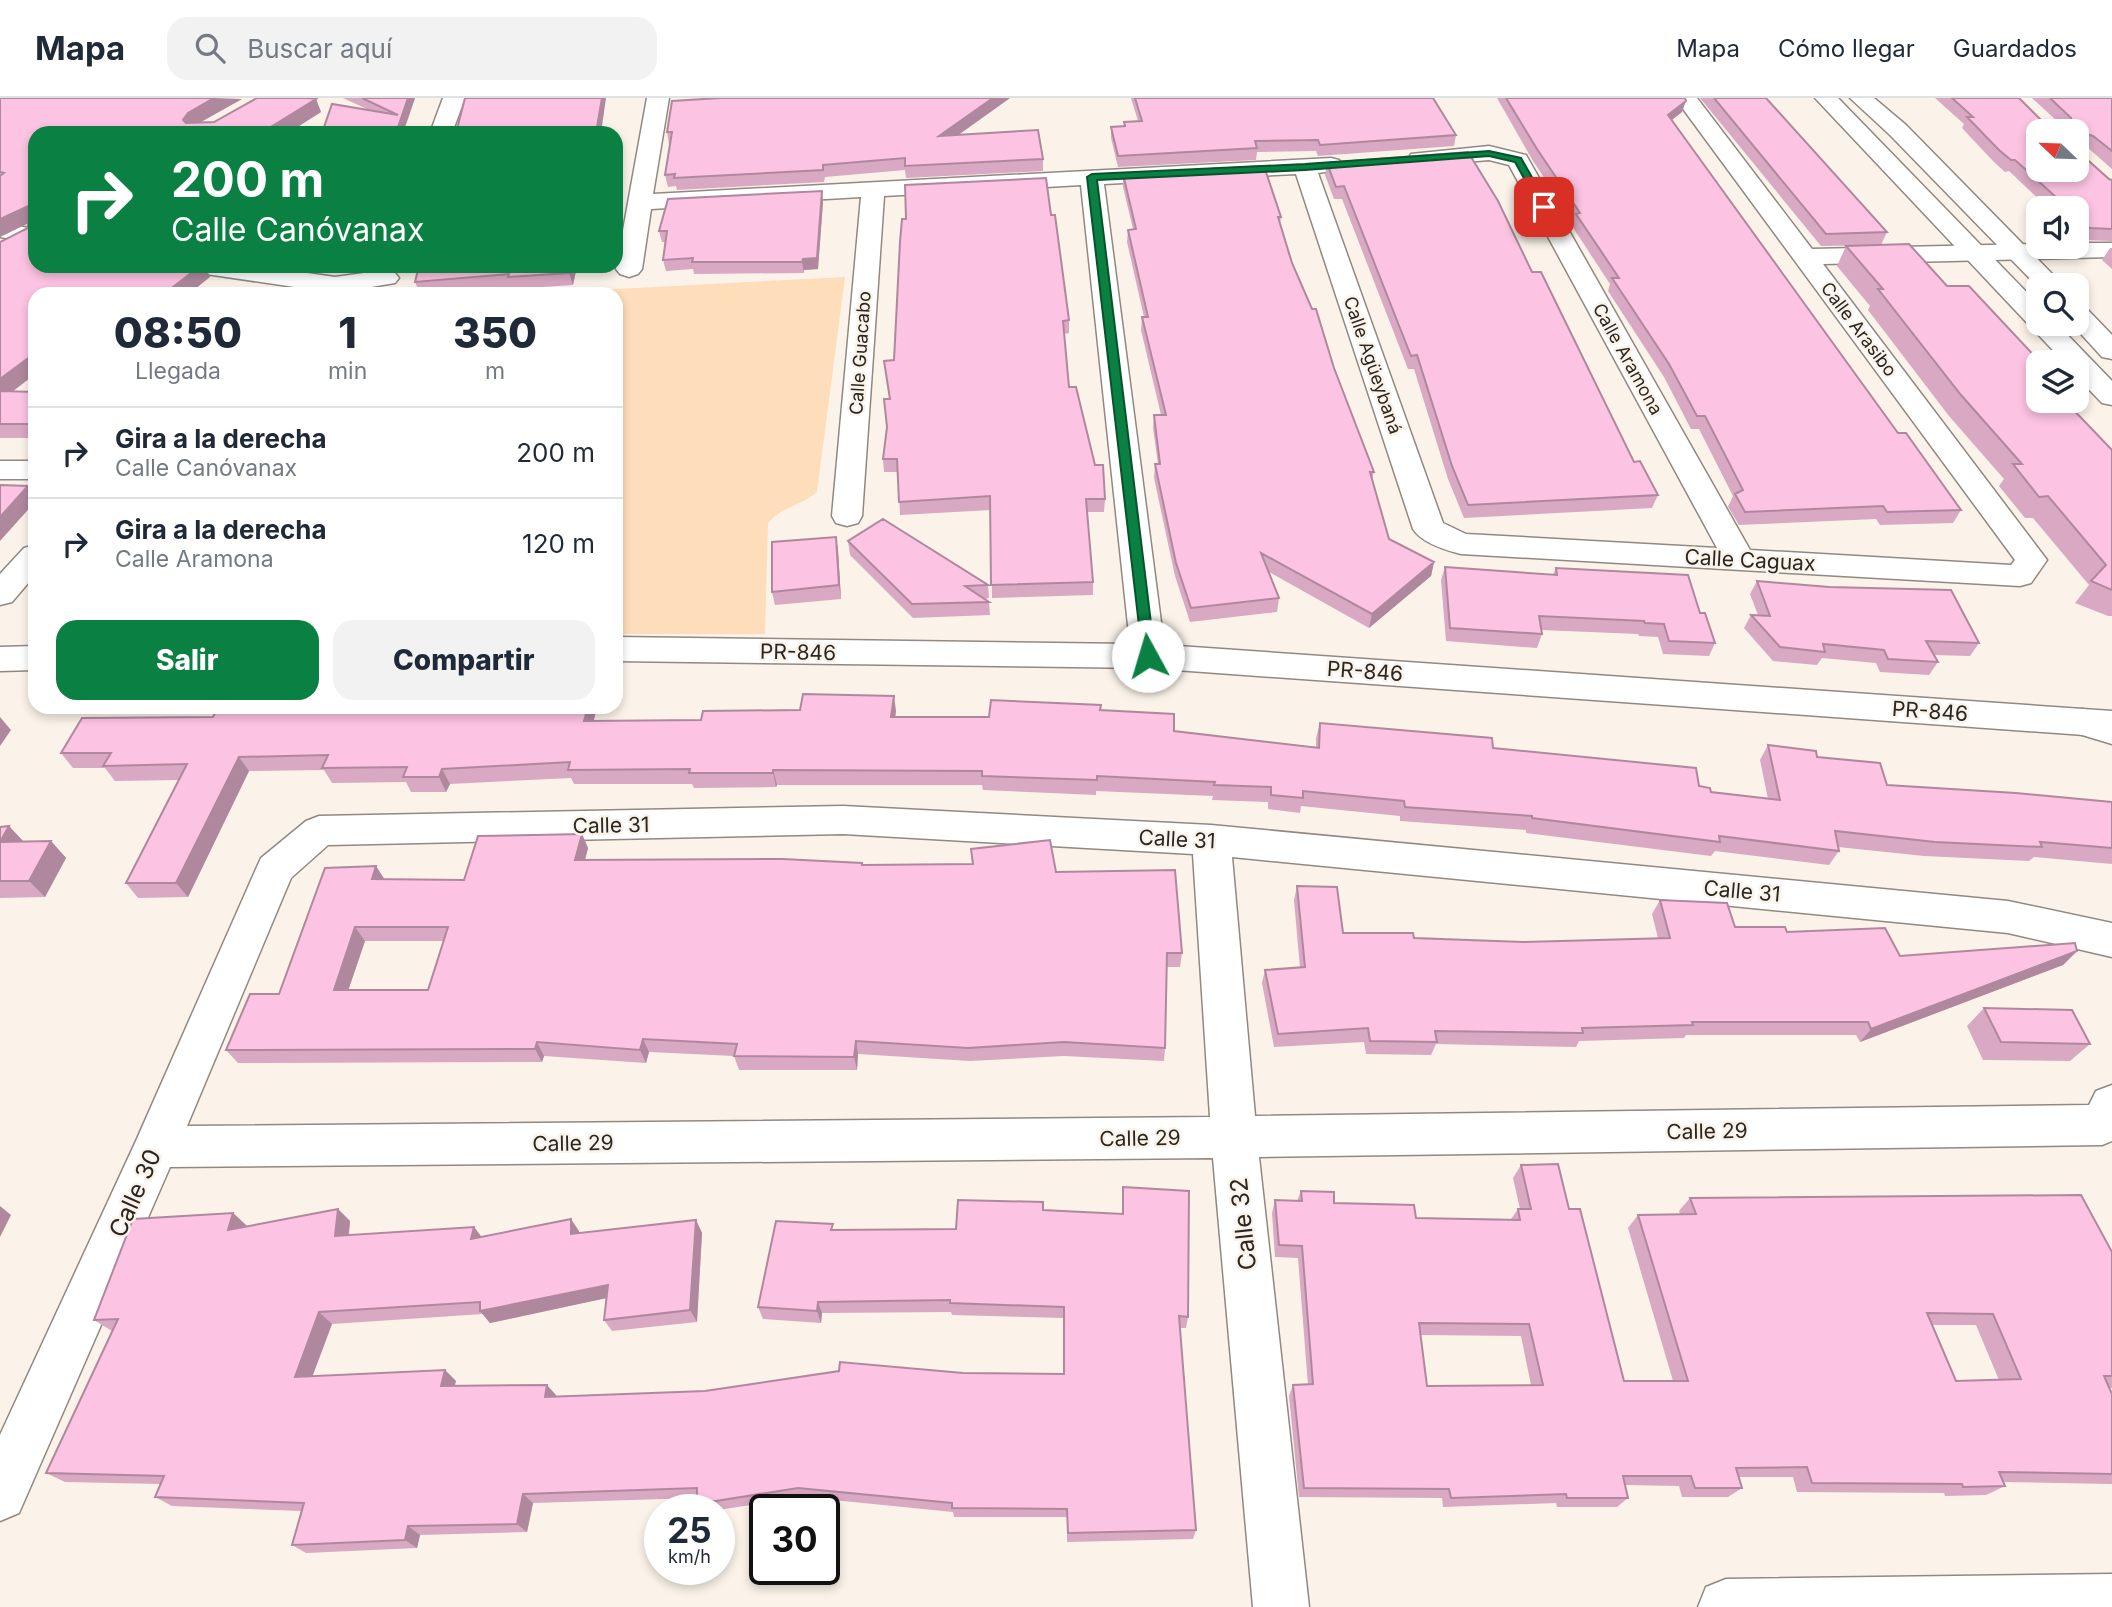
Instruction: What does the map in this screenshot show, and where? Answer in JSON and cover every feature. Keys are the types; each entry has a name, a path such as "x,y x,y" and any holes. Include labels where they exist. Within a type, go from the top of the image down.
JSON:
{"street":[{"path":"444,126 454,98"},
{"name":"Calle Arasibo","path":"1686,98 2031,560"},
{"path":"1826,98 2026,306"},
{"path":"1861,98 1898,130 2039,273"},
{"path":"629,269 658,102 685,103"},
{"name":"Calle Aramona","path":"1397,160 1489,153 1518,160 1738,558"},
{"path":"641,202 1357,163"},
{"name":"Calle Agüeybaná","path":"1305,167 1429,529 1461,544"},
{"path":"1092,177 1148,656"},
{"name":"Calle Guacabo","path":"847,516 873,189"},
{"path":"0,230 28,233"},
{"path":"0,250 28,235"},
{"path":"1806,257 2112,250"},
{"path":"245,273 335,285 385,279"},
{"path":"240,287 256,275"},
{"path":"2089,327 2112,351"},
{"path":"2054,336 2112,397"},
{"path":"0,470 28,470"},
{"name":"Calle Caguax","path":"1461,544 2020,576 2031,560"},
{"path":"0,594 28,563"},
{"name":"PR-846","path":"623,649 1148,656 2105,725"},
{"path":"0,659 28,658"},
{"name":"Calle 31","path":"266,891 275,869 319,831 843,820 1212,840 2008,917 2112,940"},
{"name":"Calle 32","path":"1212,840 1234,1137 1280,1607"},
{"name":"Calle 30","path":"0,1494 156,1147 266,891"},
{"name":"Calle 29","path":"156,1147 1234,1137 2102,1125 2112,1105"},
{"path":"1726,1607 2112,1602"}],"shaded area":[{"path":"845,277 817,492 779,513 768,523 765,634 623,634 623,289"}],"building":[{"path":"0,98 214,98 188,113 183,120 186,123 214,122 257,98 316,99 272,126 28,126 28,206 0,219 0,176 4,173 0,172"},
{"path":"362,98 408,98 398,126 324,126 332,104 398,115"},
{"path":"465,98 602,98 597,126 458,126"},
{"path":"720,98 993,98 939,136 1038,130 1043,159 905,166 905,158 823,165 823,170 674,178 675,174 665,175 672,132 667,132 672,101"},
{"path":"1135,98 1433,98 1456,135 1320,145 1318,140 1255,141 1257,148 1118,156 1111,127 1125,126 1124,122 1142,121"},
{"path":"1506,98 1685,98 1686,101 1668,115 1898,433 1906,433 1961,510 1887,512 1883,506 1745,512 1735,494 1743,490 1705,416 1697,416 1669,364 1612,278 1619,278 1576,214 1580,213"},
{"path":"1714,98 1766,98 1887,232 1826,234"},
{"path":"1952,98 2019,98 2040,119 2026,119 2026,170 1999,150 1967,117 1973,117"},
{"path":"2050,98 2112,98 2112,151 2090,135 2090,119 2071,119"},
{"path":"1468,152 1498,201 1532,272 1541,272 1634,462 1640,461 1658,495 1468,505 1452,466 1417,355 1411,356 1344,186 1336,187 1327,163"},
{"path":"2090,162 2112,180 2112,229 2089,227 2089,196 2055,196 2039,182 2090,182"},
{"path":"1264,166 1281,217 1278,217 1292,263 1312,309 1316,309 1334,368 1374,472 1370,472 1389,539 1434,562 1372,614 1261,553 1279,598 1191,608 1176,563 1155,464 1160,464 1154,415 1166,415 1142,317 1148,317 1128,230 1136,229 1123,174"},
{"path":"1046,178 1051,215 1055,215 1069,320 1063,321 1069,387 1076,387 1095,465 1103,465 1105,499 1086,499 1093,582 991,585 990,496 899,502 897,459 883,459 887,427 884,399 890,399 884,361 894,360 900,242 902,219 906,219 905,185"},
{"path":"822,191 817,258 803,259 802,262 692,262 693,258 663,260 667,231 659,231 668,199"},
{"path":"28,228 28,273 191,273 173,287 28,287 28,358 0,379 0,242"},
{"path":"1909,244 1947,286 1969,286 2029,350 2026,350 2026,413 2077,413 2112,450 2112,590 2091,581 2106,565 2048,496 2039,497 2013,464 2022,464 1961,395 1878,289 1883,289 1846,246"},
{"path":"417,273 569,273 508,277 509,274 415,282"},
{"path":"0,391 28,392 28,424 0,424"},
{"path":"0,485 28,486 0,517"},
{"path":"883,519 988,585 965,586 989,602 912,604 848,541"},
{"path":"836,537 839,585 772,592 772,542"},
{"path":"1445,567 1557,575 1556,568 1688,575 1700,613 1705,613 1715,643 1669,641 1664,624 1644,621 1539,616 1542,634 1450,628"},
{"path":"1757,581 1829,587 1951,590 1979,643 1926,641 1938,662 1888,659 1884,650 1823,644 1825,652 1780,647 1751,615 1770,616"},
{"path":"803,694 894,696 891,717 989,717 991,700 1101,705 1100,710 1174,714 1174,731 1319,748 1320,723 1492,738 1493,748 1696,768 1699,786 1710,788 1711,792 1780,800 1768,745 1816,751 1817,757 1880,763 1887,785 2112,802 2112,848 2040,842 2042,847 1935,842 1835,831 1839,851 1719,836 1720,842 1532,816 1405,807 1404,801 1303,791 1303,798 1271,795 1271,787 1214,785 1215,782 1097,776 1097,780 982,776 982,771 773,770 773,773 689,773 690,769 568,770 570,762 442,769 439,777 403,777 407,767 322,768 328,755 239,757 176,883 126,883 187,764 103,766 111,753 61,753 82,718 213,717 214,714 586,714 584,721 701,720 703,711 800,710"},
{"path":"9,826 0,842 0,827"},
{"path":"582,834 575,860 783,859 862,865 973,864 971,849 1050,840 1056,872 1175,870 1182,953 1167,953 1165,1048 1064,1042 968,1048 856,1041 854,1057 734,1056 737,1044 643,1039 640,1050 537,1042 535,1049 226,1050 250,994 279,994 325,868 376,866 372,879 464,880 478,836","holes":["355,927 448,927 428,990 334,990"]},
{"path":"51,841 29,881 0,881 0,842"},
{"path":"1297,886 1337,887 1343,933 1413,933 1414,938 1523,942 1670,938 1660,900 1727,903 1735,927 1785,927 1787,932 1885,928 1900,956 2075,943 2077,951 1871,1029 1868,1022 1692,1022 1693,1025 1582,1028 1583,1033 1435,1031 1437,1042 1370,1041 1368,1028 1278,1034 1265,970 1305,967"},
{"path":"1984,1008 2072,1010 2090,1044 2001,1042"},
{"path":"1558,1164 1569,1209 1580,1209 1624,1381 1688,1381 1638,1215 1696,1214 1690,1198 2081,1195 2112,1252 2112,1376 2104,1376 2112,1394 2112,1474 1999,1472 2005,1486 1963,1487 1962,1484 1812,1483 1807,1467 1736,1468 1742,1488 1695,1488 1691,1476 1623,1476 1628,1498 1567,1498 1566,1494 1451,1498 1449,1489 1304,1488 1293,1385 1313,1384 1302,1246 1279,1245 1275,1200 1302,1201 1301,1191 1334,1192 1334,1203 1414,1205 1416,1218 1520,1220 1518,1209 1531,1209 1521,1165","holes":["1927,1313 1993,1314 2021,1379 1956,1381","1419,1323 1529,1324 1543,1385 1427,1386"]},
{"path":"1123,1187 1189,1191 1188,1317 1179,1316 1196,1530 1068,1533 1067,1509 952,1508 952,1503 798,1488 735,1498 735,1494 697,1494 697,1488 523,1494 517,1524 408,1526 405,1540 292,1545 304,1503 155,1497 164,1476 46,1473 118,1319 94,1320 133,1219 233,1213 228,1230 338,1209 335,1236 474,1227 471,1239 571,1219 571,1234 696,1220 690,1310 604,1320 608,1285 480,1311 480,1302 319,1312 295,1377 445,1370 441,1386 547,1385 545,1397 705,1391 839,1371 840,1362 963,1373 1064,1374 1064,1307 950,1303 950,1300 818,1302 817,1311 758,1307 776,1221 833,1224 831,1230 956,1229 958,1200 1043,1202 1043,1210 1123,1214"}],"route":[{"path":"1148,656 1092,177 1305,167 1489,153 1518,160 1544,207"}]}
